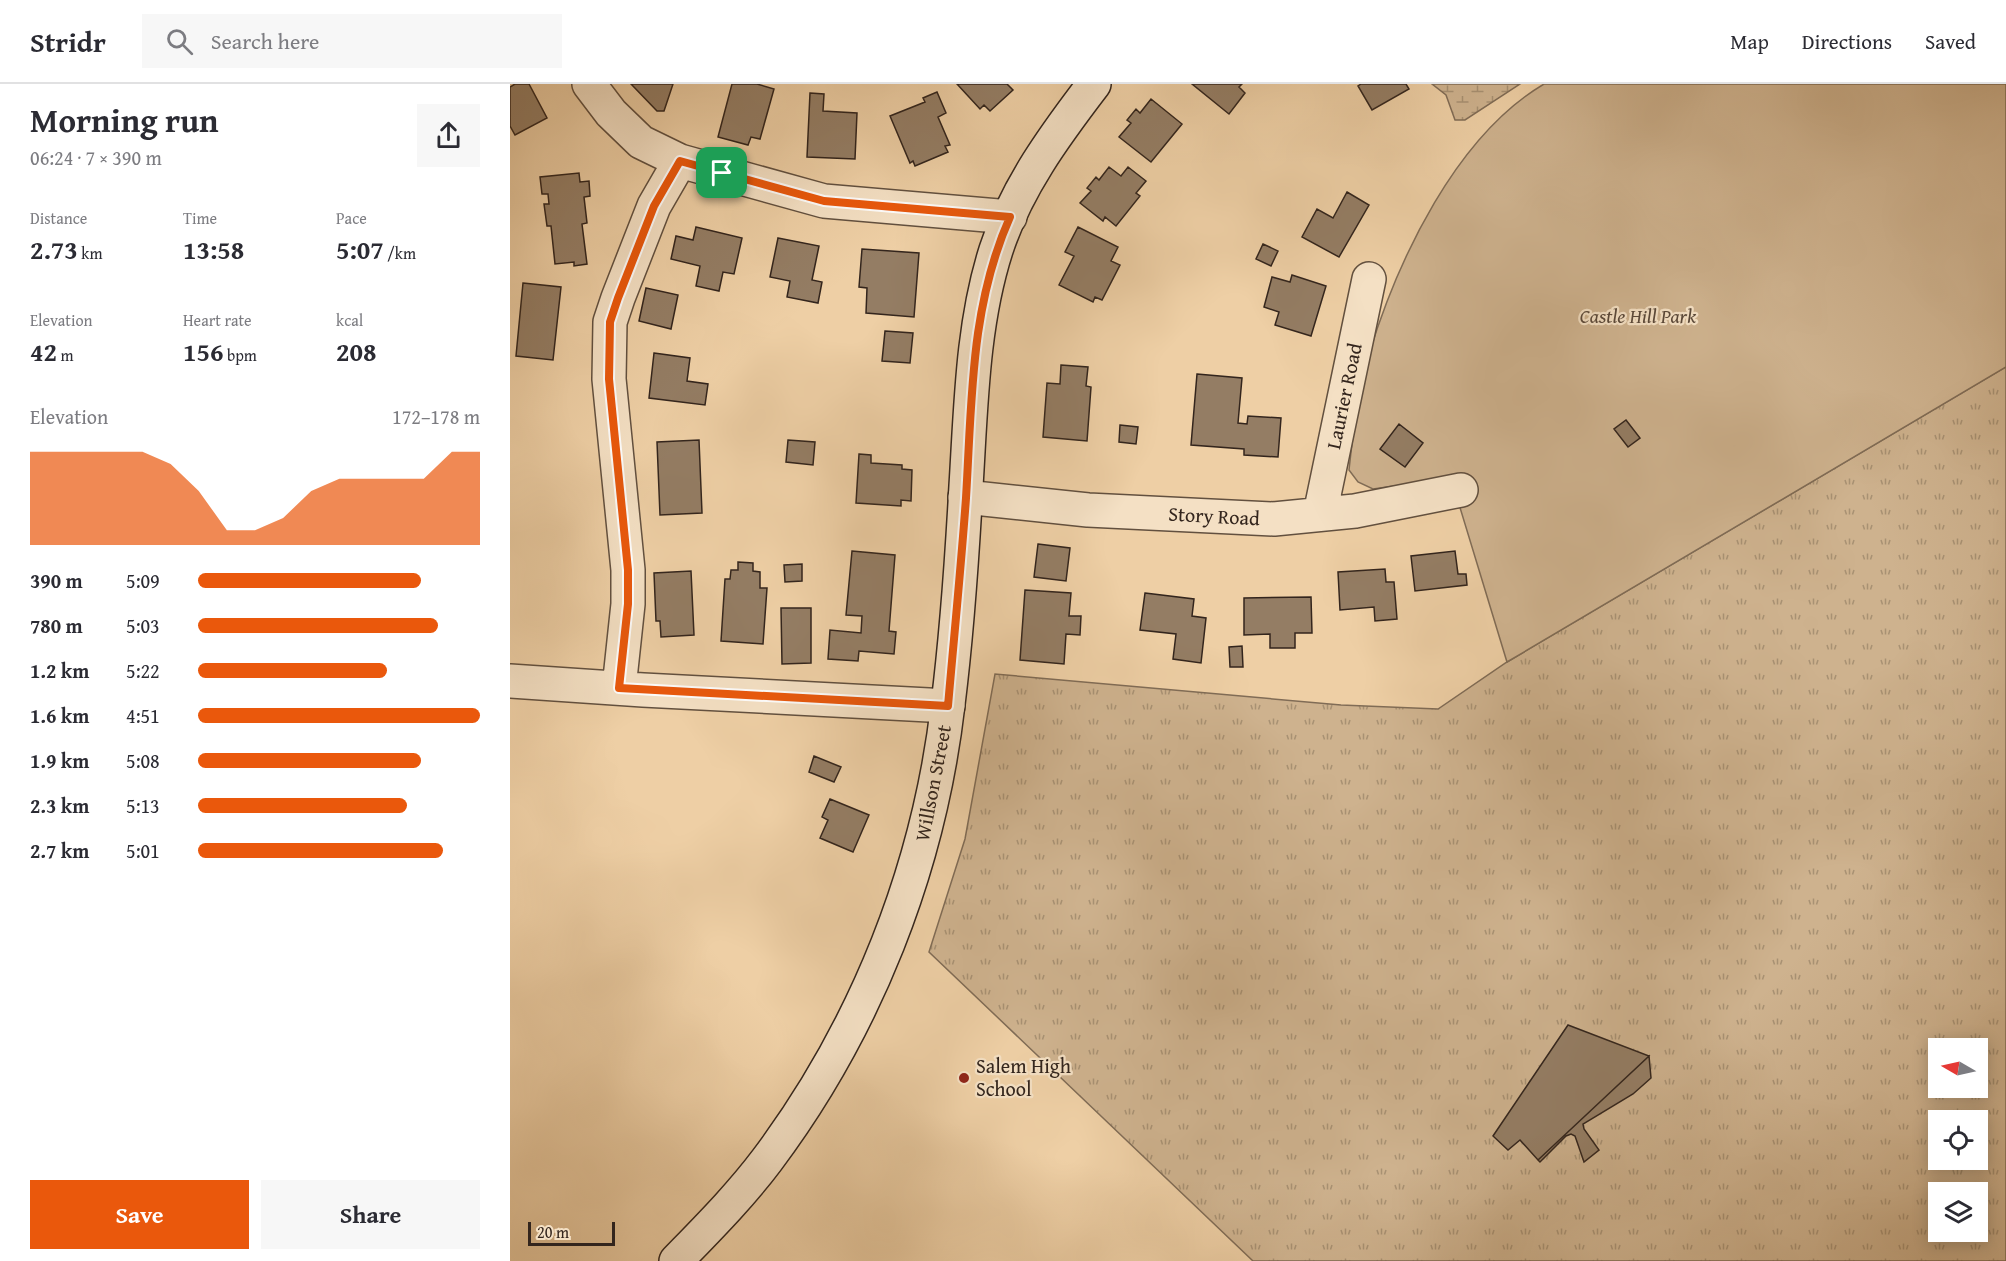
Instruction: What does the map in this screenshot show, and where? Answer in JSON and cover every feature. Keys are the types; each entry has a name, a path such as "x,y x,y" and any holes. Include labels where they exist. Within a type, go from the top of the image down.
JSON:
{"street":[{"path":"589,84 611,113 642,142 680,161 824,201 1010,217"},
{"name":"Willson Street","path":"676,1261 723,1212 765,1163 798,1117 847,1034 885,953 903,905 932,801 948,706 966,497 970,416 979,323 986,284 997,246 1046,148 1094,84"},
{"path":"619,688 628,604 628,570 609,379 610,322 654,206 680,161"},
{"name":"Laurier Road","path":"1320,514 1369,279"},
{"name":"Story Road","path":"966,497 1088,510 1274,519 1355,511 1461,490"},
{"path":"510,681 948,706"}],"green space":[{"path":"1432,84 1520,84 1465,120 1455,120 1446,95"},
{"name":"Castle Hill Park","path":"1544,84 2006,84 2006,367 1507,662 1451,478 1373,489 1358,482 1349,470 1354,426 1365,368 1381,317 1414,241 1434,203 1458,167 1484,135 1512,107"},
{"path":"2006,367 2006,1261 1253,1261 929,952 965,839 995,674 1341,705 1438,709 1507,662"}],"building":[{"path":"515,84 529,84 547,118 515,135 510,126 510,87"},
{"path":"631,84 673,84 664,111 657,111"},
{"path":"732,84 757,84 774,89 760,139 751,137 748,145 718,137"},
{"path":"957,84 1007,84 1013,90 990,111 984,105 980,109"},
{"path":"1192,84 1242,84 1239,87 1245,93 1229,114"},
{"path":"1361,84 1406,84 1409,89 1372,110 1358,86"},
{"path":"937,92 946,113 938,117 950,145 945,146 948,152 915,166 913,161 910,163 890,116 925,102 923,98"},
{"path":"810,93 824,94 823,111 857,113 855,159 807,157"},
{"path":"1151,99 1182,124 1151,162 1119,137 1131,123 1127,120 1136,109 1140,113"},
{"path":"1109,167 1121,176 1128,167 1146,181 1136,193 1140,196 1116,226 1105,217 1103,221 1080,203 1091,191 1087,188 1096,177 1099,180"},
{"path":"579,173 580,182 589,181 590,196 584,197 587,223 582,224 587,264 574,266 574,262 555,264 551,226 547,226 544,204 549,204 548,194 542,194 540,177"},
{"path":"1347,192 1369,205 1339,257 1302,237 1317,209 1333,218"},
{"path":"696,227 742,238 734,274 723,272 719,291 696,286 700,266 671,259 676,236 693,240"},
{"path":"1078,227 1118,247 1111,261 1120,265 1102,300 1095,297 1093,302 1059,285 1074,256 1065,252"},
{"path":"778,238 819,246 812,280 822,282 818,303 787,297 790,281 770,277"},
{"path":"1263,244 1278,251 1271,266 1256,259"},
{"path":"862,249 919,253 914,317 866,313 867,288 859,287"},
{"path":"1292,275 1326,286 1311,336 1275,325 1279,312 1264,307 1272,277 1290,282"},
{"path":"523,283 561,287 553,360 516,356"},
{"path":"646,288 678,295 671,329 639,321"},
{"path":"885,331 913,333 910,363 882,361"},
{"path":"654,353 690,358 687,381 708,384 705,405 649,398"},
{"path":"1061,365 1088,367 1086,386 1091,387 1087,441 1043,437 1047,383 1060,384"},
{"path":"1197,374 1242,378 1238,423 1247,424 1248,416 1281,418 1278,457 1244,455 1244,449 1191,445"},
{"path":"1626,420 1640,438 1628,447 1614,429"},
{"path":"1399,424 1423,443 1405,467 1380,449"},
{"path":"1120,425 1138,427 1136,444 1119,442"},
{"path":"699,440 702,513 660,515 657,442"},
{"path":"788,440 815,442 813,465 786,462"},
{"path":"859,454 871,455 871,463 902,465 902,469 912,470 911,501 901,500 901,506 856,503"},
{"path":"1038,544 1070,548 1066,581 1034,577"},
{"path":"852,551 895,555 889,631 896,632 894,654 859,651 858,661 828,659 830,630 861,633 862,616 846,615"},
{"path":"1455,551 1458,574 1466,574 1467,585 1415,591 1411,556"},
{"path":"738,562 753,563 753,571 760,572 760,588 767,588 763,644 721,641 725,579 730,579 731,570 738,570"},
{"path":"802,564 802,581 785,582 784,565"},
{"path":"1385,569 1386,582 1394,582 1397,619 1375,621 1374,607 1340,610 1338,572"},
{"path":"691,571 694,635 661,637 660,621 656,621 654,573"},
{"path":"1025,590 1071,593 1069,616 1081,616 1080,635 1066,634 1064,664 1020,660"},
{"path":"1145,593 1194,599 1192,616 1206,618 1201,663 1173,659 1176,634 1140,630"},
{"path":"1311,597 1312,633 1295,633 1295,648 1270,648 1270,634 1244,635 1244,598"},
{"path":"781,608 811,608 811,663 782,664"},
{"path":"1242,646 1243,667 1230,667 1229,647"},
{"path":"814,756 841,767 834,782 809,772"},
{"path":"830,799 869,815 853,852 820,838 828,820 822,817"},
{"path":"1568,1025 1649,1056 1538,1160 1520,1140 1508,1150 1493,1136"},
{"path":"1649,1056 1651,1078 1633,1094 1583,1124 1599,1150 1584,1162 1575,1136 1571,1134 1566,1136 1540,1162 1538,1160"}],"place":[{"name":"Salem High School","path":"964,1078"}],"route":[{"path":"680,161 722,173 824,201 1010,217 997,246 986,284 979,323 948,706 619,688 628,604 628,570 609,379 610,322 654,206 680,161"}]}
